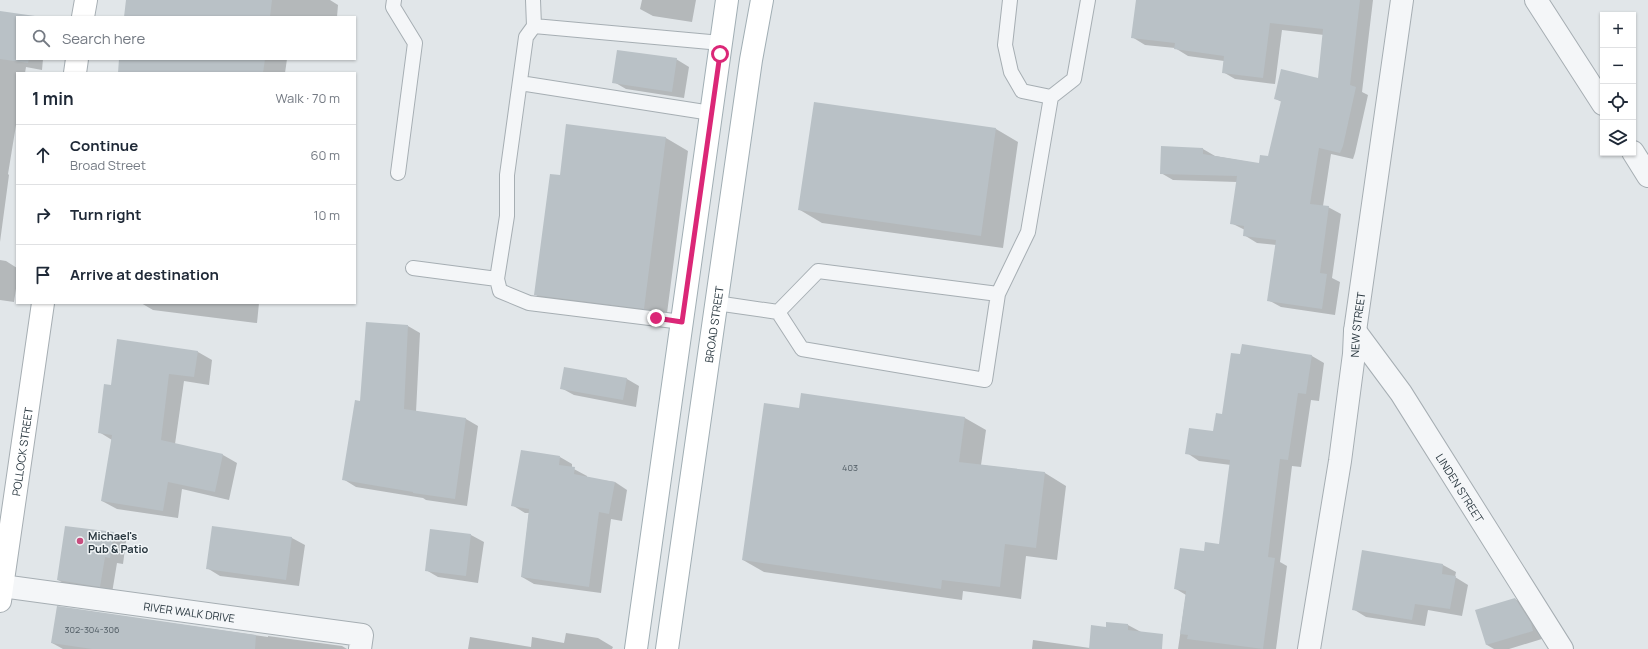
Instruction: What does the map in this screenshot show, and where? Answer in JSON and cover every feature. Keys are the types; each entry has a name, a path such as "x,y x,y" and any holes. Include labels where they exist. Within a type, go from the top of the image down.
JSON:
{"main road":[{"path":"83,16 86,0"},
{"path":"636,649 727,0"},
{"name":"BROAD STREET","path":"667,649 751,60 762,0"},
{"path":"75,72 77,60"},
{"name":"POLLOCK STREET","path":"1,593 42,304"}],"street":[{"name":"NEW STREET","path":"1309,649 1340,461 1354,354 1355,330 1402,0"},
{"path":"1536,0 1600,99"},
{"path":"1636,156 1648,176"},
{"name":"LINDEN STREET","path":"1355,330 1401,393 1562,649"},
{"name":"RIVER WALK DRIVE","path":"1,593 362,635 360,649"}],"lane":[{"path":"394,0 393,7 415,43 398,173"},
{"path":"533,0 534,26 526,37 507,175 507,216 497,279 500,291 529,303 682,322"},
{"path":"1010,0 1005,45 1011,72 1022,91 1051,97"},
{"path":"716,302 778,312 802,349 985,380 998,294 1028,232 1051,97 1074,79 1088,0"},
{"path":"534,26 721,44"},
{"path":"520,83 711,113"},
{"path":"413,268 497,279"},
{"path":"778,312 818,271 998,294"}],"building":[{"path":"126,0 272,0 270,16 124,16"},
{"path":"1136,0 1360,0 1350,85 1356,87 1343,146 1340,153 1319,148 1310,204 1329,206 1320,273 1327,274 1322,309 1267,301 1276,240 1243,236 1244,226 1230,224 1237,176 1160,174 1161,146 1203,148 1203,154 1259,163 1260,155 1268,156 1281,101 1274,99 1281,69 1318,78 1323,29 1270,23 1263,78 1222,73 1224,56 1174,49 1175,43 1131,38"},
{"path":"0,11 35,16 16,16 16,60 29,60 28,63 0,59"},
{"path":"617,50 677,58 672,92 612,83"},
{"path":"119,60 265,60 263,72 118,72"},
{"path":"814,102 996,128 981,236 798,210"},
{"path":"566,124 666,137 644,309 534,295 550,174 560,175"},
{"path":"366,322 408,325 404,409 466,418 455,499 342,480 355,400 360,401"},
{"path":"117,339 198,351 194,377 169,374 161,440 223,454 215,492 168,482 163,511 101,501 112,435 98,433 104,384 111,385"},
{"path":"1242,344 1312,355 1306,394 1298,393 1288,460 1280,459 1268,557 1275,558 1263,649 1187,639 1188,635 1180,634 1186,591 1174,589 1180,548 1204,551 1205,542 1219,544 1230,460 1185,454 1189,428 1213,431 1216,413 1222,414 1231,353 1240,354"},
{"path":"564,367 627,378 623,400 560,389"},
{"path":"801,393 965,417 959,462 1045,472 1036,548 1005,544 1000,587 942,580 941,589 742,560 764,403 799,408"},
{"path":"521,450 560,456 559,465 575,467 574,474 615,482 609,514 599,512 589,587 521,577 529,509 511,506"},
{"path":"65,526 114,532 110,558 105,557 100,587 57,580"},
{"path":"212,526 292,537 286,580 206,569"},
{"path":"430,529 471,534 466,576 425,571"},
{"path":"1362,550 1443,564 1442,574 1456,576 1450,609 1415,604 1412,620 1352,610"},
{"path":"1515,598 1531,623 1533,631 1486,645 1475,610"},
{"path":"57,606 256,635 255,649 92,649 51,643"},
{"path":"1106,622 1128,624 1128,630 1163,634 1162,649 1089,649 1091,625 1106,627"}],"place":[{"name":"Michael's Pub & Patio","path":"80,541"}],"route":[{"path":"656,318 682,322 720,54"}]}
